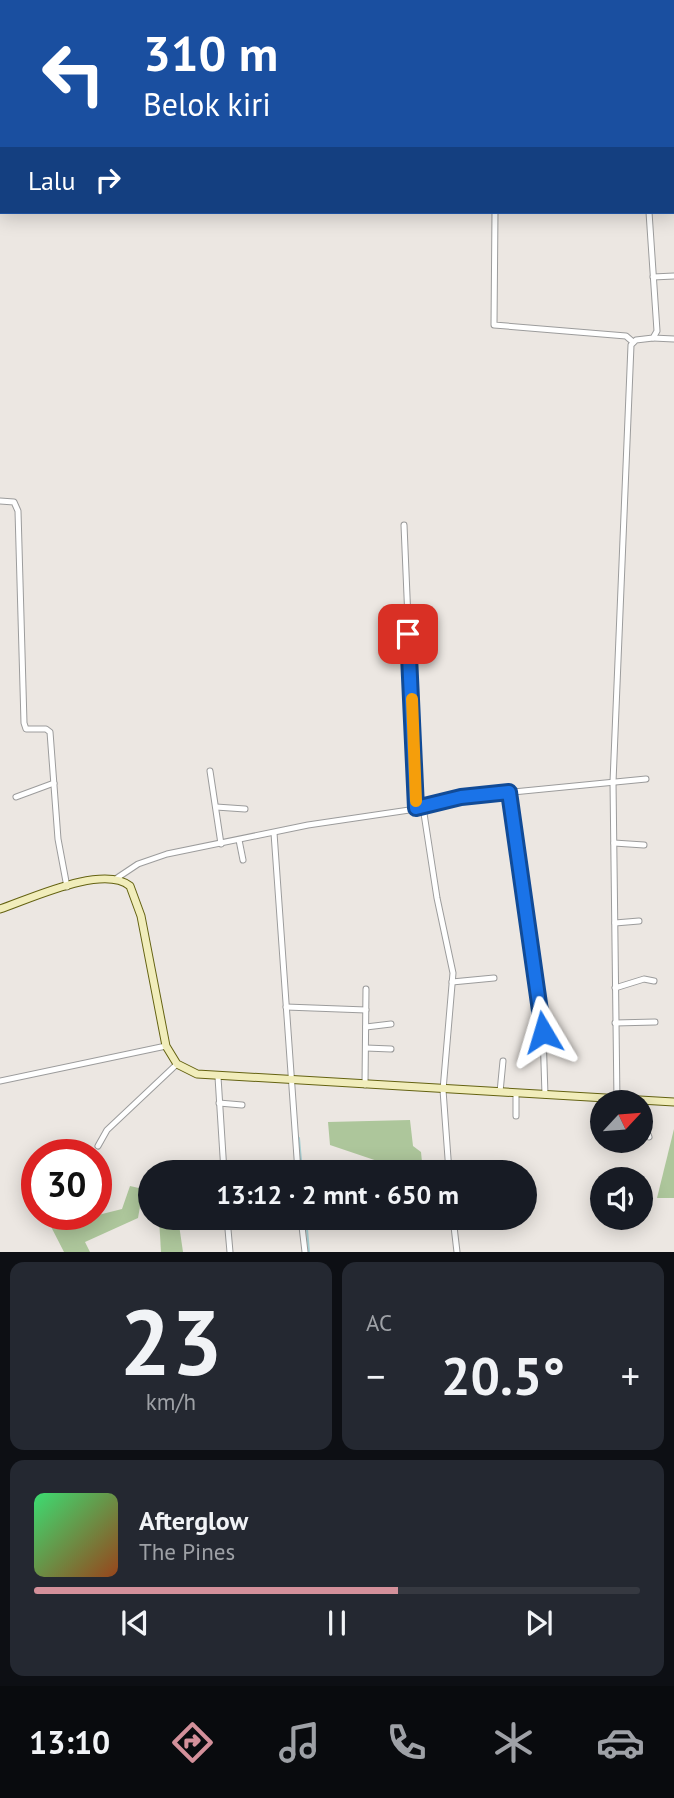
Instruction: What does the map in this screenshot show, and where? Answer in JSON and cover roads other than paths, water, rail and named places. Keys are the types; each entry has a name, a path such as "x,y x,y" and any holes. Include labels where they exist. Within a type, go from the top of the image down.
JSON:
{"main road":[{"path":"0,909 93,879 117,878 130,886 137,901 166,1046 177,1063 187,1071 218,1077 590,1099"},
{"path":"653,1101 674,1102"}],"street":[{"path":"495,214 494,325 626,336 633,342"},
{"path":"649,214 657,331 653,338"},
{"path":"653,276 674,276"},
{"path":"633,342 653,338 674,339"},
{"path":"617,1090 613,782 626,413 633,342"},
{"path":"0,501 14,502 18,511 24,723 26,729 46,729 50,732 58,839 67,887"},
{"path":"404,525 420,808 452,961 453,982 443,1090 448,1160"},
{"path":"211,771 221,844"},
{"path":"117,878 149,860 274,833 420,808 461,797 646,779"},
{"path":"16,797 54,783"},
{"path":"509,792 543,1032 545,1096"},
{"path":"216,807 245,809"},
{"path":"274,833 297,1160"},
{"path":"239,840 243,860"},
{"path":"614,843 644,845"},
{"path":"615,923 639,920"},
{"path":"453,982 494,978"},
{"path":"615,988 644,979 654,981"},
{"path":"365,1085 366,989"},
{"path":"286,1007 366,1010"},
{"path":"615,1023 655,1022"},
{"path":"366,1027 391,1024"},
{"path":"0,1073 1,1081 166,1046"},
{"path":"366,1048 391,1049"},
{"path":"500,1092 503,1061"},
{"path":"102,1139 107,1130 177,1063"},
{"path":"218,1077 223,1160"},
{"path":"516,1094 516,1115"},
{"path":"219,1103 242,1105"},
{"path":"229,1230 230,1252"},
{"path":"302,1230 305,1252"},
{"path":"454,1230 457,1252"}],"waterway":[{"path":"299,1138 301,1160"},
{"path":"307,1230 309,1252"}]}
